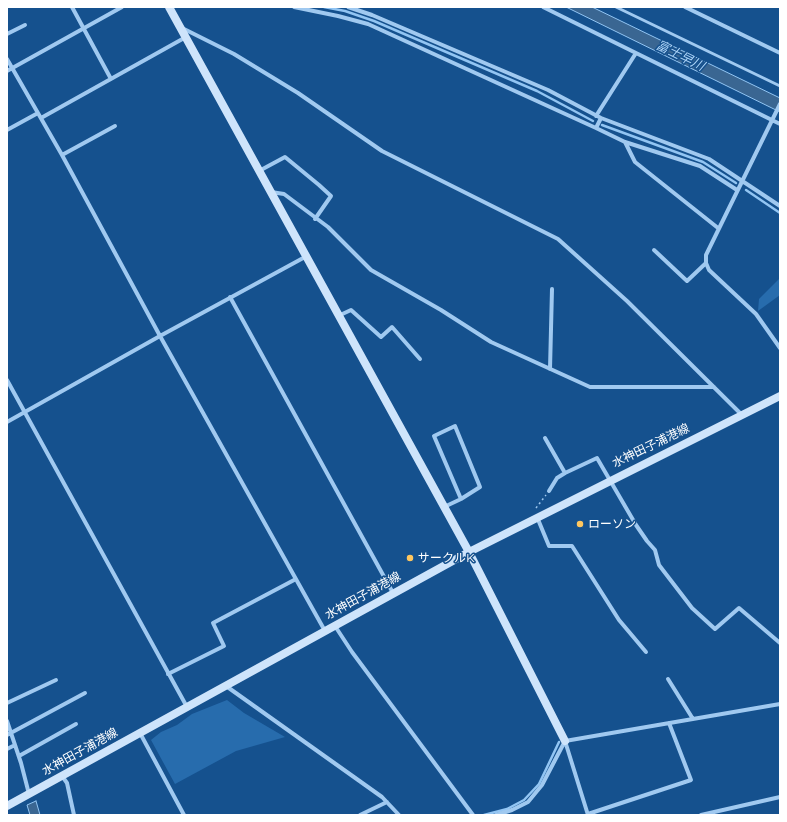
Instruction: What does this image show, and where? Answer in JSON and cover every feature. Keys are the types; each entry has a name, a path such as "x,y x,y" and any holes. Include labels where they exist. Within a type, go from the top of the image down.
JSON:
{"main road":[{"path":"168,7 186,37 305,257 469,552 565,741"},
{"name":"水神田子浦港線","path":"7,806 469,552 537,516 780,396"}],"street":[{"path":"72,7 111,79"},
{"path":"7,71 122,7"},
{"path":"294,7 368,24 625,142 700,166 738,190"},
{"path":"348,7 372,15 548,90 596,116 697,154 743,180 780,206"},
{"path":"543,7 780,124"},
{"path":"685,7 780,53"},
{"path":"7,34 25,25"},
{"path":"180,27 234,54 298,93 382,151 558,239 627,301 742,415"},
{"path":"41,118 186,37"},
{"path":"596,116 636,53"},
{"path":"7,59 62,154 160,336 325,631"},
{"path":"780,104 706,255 706,263 709,270 756,314 780,348"},
{"path":"7,130 38,113"},
{"path":"596,128 601,118"},
{"path":"62,154 115,126"},
{"path":"625,142 635,162 718,228"},
{"path":"259,171 285,157 319,185 331,196 315,219"},
{"path":"270,192 284,194 315,219 328,227 371,270 441,310 491,342 590,387 714,387"},
{"path":"654,250 687,281 706,263"},
{"path":"7,422 230,297 305,257"},
{"path":"550,368 552,288"},
{"path":"230,297 393,593"},
{"path":"338,316 351,310 381,337 392,327 420,359"},
{"path":"7,380 187,707"},
{"path":"444,507 461,499 480,487 456,426 434,436 461,499"},
{"path":"545,438 565,473"},
{"path":"548,491 557,478 597,458 646,541 655,550 659,565 692,608 715,629 739,608 780,643"},
{"path":"537,516 549,546 572,546 618,620 646,652"},
{"path":"168,674 224,646 213,623 296,579"},
{"path":"335,626 352,652 473,815"},
{"path":"668,679 693,720"},
{"path":"7,703 56,680"},
{"path":"226,686 387,802 399,815"},
{"path":"9,734 85,693"},
{"path":"565,741 780,704"},
{"path":"7,721 9,734 15,745 29,794"},
{"path":"18,756 76,724"},
{"path":"565,741 588,815 691,780 669,724"},
{"path":"140,733 184,815"},
{"path":"496,815 512,810 528,802 542,785 565,741"},
{"path":"7,749 15,745"},
{"path":"62,776 67,784 74,815"},
{"path":"701,815 780,797"},
{"path":"360,815 387,802"}],"lane":[{"path":"616,7 780,86"}],"path":[{"path":"537,516 536,509 548,491"}],"shaded area":[{"path":"780,278 780,295 758,311 759,299"},
{"path":"227,700 244,713 285,737 236,751 175,784 151,740 161,732 177,725 192,714"}],"water":[{"name":"富士早川","path":"566,7 592,7 780,98 780,112"},
{"path":"36,801 40,815 30,815 27,805"}],"waterway":[{"path":"324,7 345,11 374,21 537,91 593,121"},
{"path":"602,125 703,162 736,183"},
{"path":"746,190 780,213"},
{"path":"484,815 507,809 524,800 539,784 559,742"}],"place":[{"name":"ローソン","path":"580,524"},
{"name":"サークルK","path":"410,558"}]}
